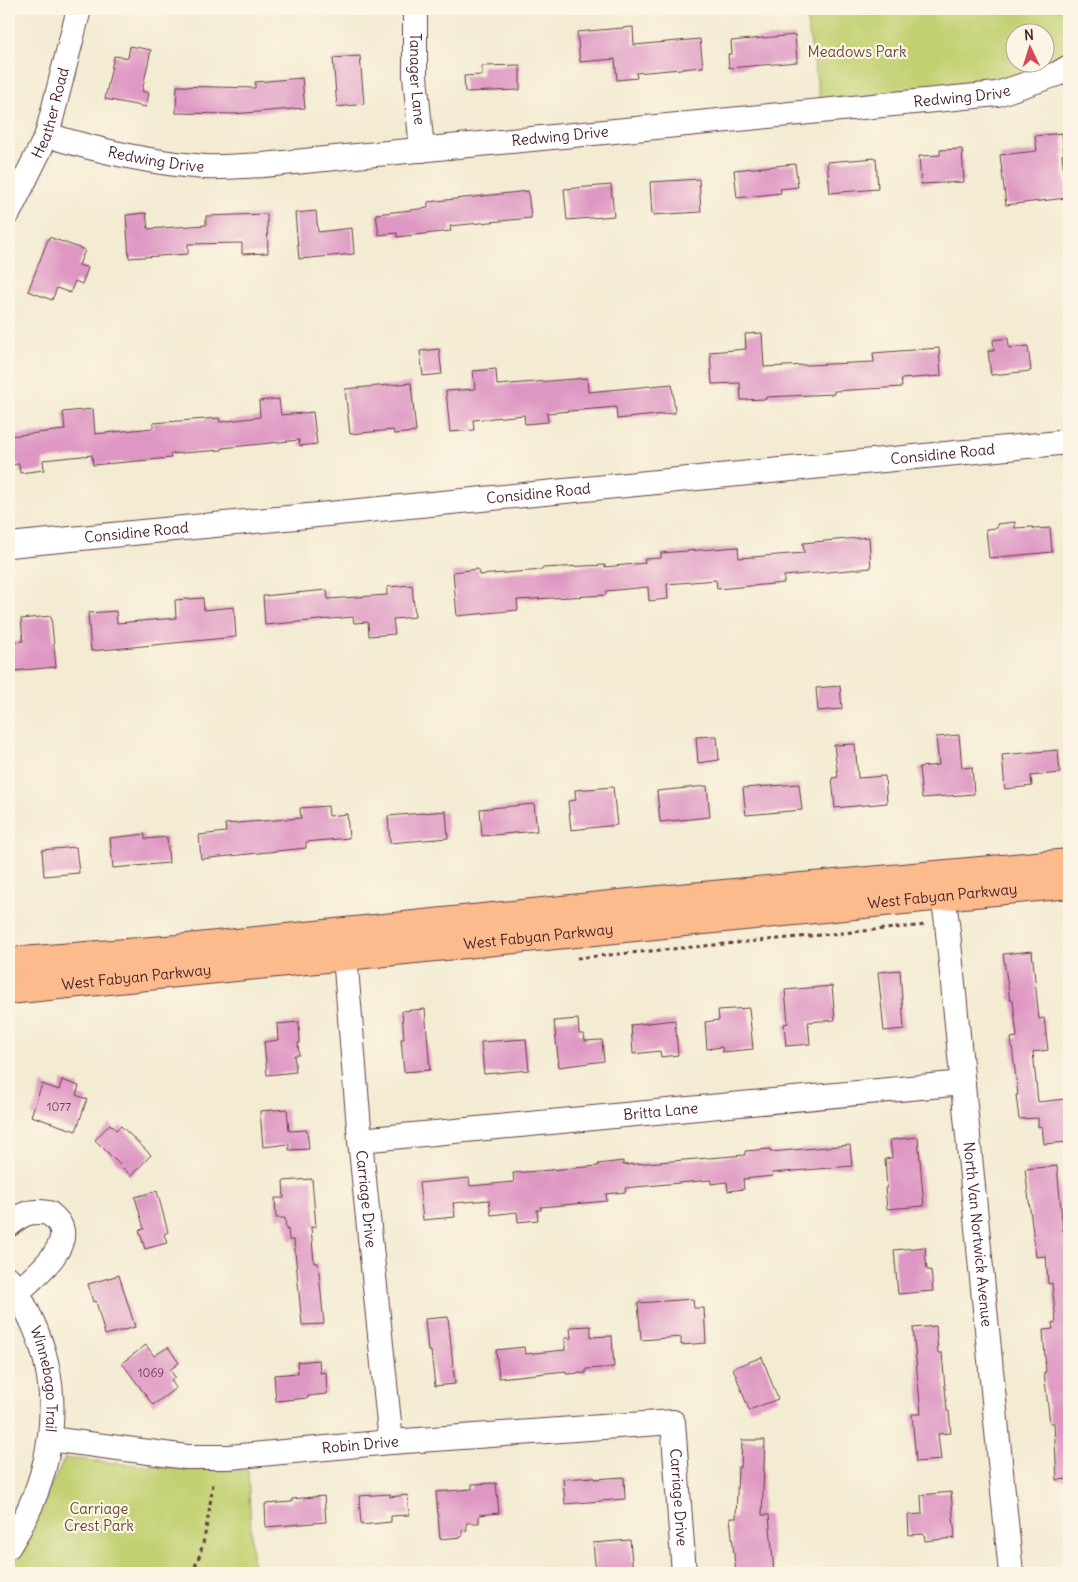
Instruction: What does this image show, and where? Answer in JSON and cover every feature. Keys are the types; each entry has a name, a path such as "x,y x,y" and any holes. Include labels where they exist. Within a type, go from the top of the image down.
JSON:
{"main road":[{"name":"West Fabyan Parkway","path":"9,962 178,949 668,899 1069,863"},
{"name":"West Fabyan Parkway","path":"9,990 1069,884"}],"street":[{"name":"Heather Road","path":"9,212 47,135 79,9"},
{"name":"Tanager Lane","path":"415,9 415,76 422,150"},
{"name":"Redwing Drive","path":"47,135 152,162 207,167 262,165 997,94 1057,74 1069,67"},
{"name":"Considine Road","path":"9,545 1069,442"},
{"name":"North Van Nortwick Avenue","path":"943,896 1011,1573"},
{"name":"Carriage Drive","path":"345,956 360,1140 391,1442"},
{"name":"Britta Lane","path":"360,1140 963,1083"},
{"name":"Winnebago Trail","path":"9,1225 19,1217 34,1210 49,1212 60,1225 62,1241 53,1258 13,1286 38,1333 50,1375 52,1408 50,1439 38,1487 22,1525 9,1546"},
{"name":"Carriage Drive","path":"673,1422 684,1573"},
{"name":"Robin Drive","path":"50,1439 187,1457 229,1457 391,1442 673,1422"}],"path":[{"path":"191,1573 195,1568 205,1535 213,1484"},
{"path":"195,1568 202,1573"}],"green space":[{"name":"Meadows Park","path":"805,9 1069,9 1069,55 1056,62 1056,22 1006,22 1006,72 1030,72 1007,81 820,100"},
{"name":"Carriage Crest Park","path":"65,1458 179,1468 248,1470 253,1573 9,1573 9,1568"}],"building":[{"path":"633,27 634,45 700,39 703,67 636,73 637,78 617,80 615,59 580,62 577,32"},
{"path":"795,35 797,62 729,68 728,54 732,54 731,41"},
{"path":"130,46 151,50 142,91 149,93 146,107 105,99 114,56 128,58"},
{"path":"360,56 364,104 337,107 333,58"},
{"path":"520,65 520,90 465,92 464,76 482,75 482,66"},
{"path":"302,78 305,108 233,114 176,113 177,86 255,88 255,82"},
{"path":"1062,133 1064,154 1062,155 1067,198 1006,205 1000,155 1037,151 1035,136"},
{"path":"962,149 964,182 921,184 919,156 940,155 940,150"},
{"path":"876,158 878,189 830,193 827,162"},
{"path":"795,164 798,187 780,189 781,193 737,198 734,170"},
{"path":"699,179 701,212 652,215 650,182"},
{"path":"611,185 614,216 567,220 564,189"},
{"path":"528,191 531,218 450,226 451,231 397,237 397,233 379,235 376,214 428,208 428,202"},
{"path":"316,211 318,232 352,228 354,254 299,259 295,213"},
{"path":"146,213 148,229 206,225 206,216 267,214 268,253 242,254 242,243 188,244 188,254 129,258 126,215"},
{"path":"49,237 85,250 79,265 88,268 82,284 75,281 70,293 57,288 52,300 28,291"},
{"path":"762,333 764,367 874,362 873,353 939,348 941,376 901,379 902,387 834,391 834,394 741,400 740,383 712,384 710,352 746,349 745,334"},
{"path":"1008,338 1009,348 1028,346 1031,371 991,375 988,351 994,351 993,340"},
{"path":"439,349 442,374 423,376 420,351"},
{"path":"496,369 497,385 587,378 588,392 672,384 675,413 617,419 616,407 547,413 548,422 525,424 524,415 473,420 474,430 450,432 446,391 475,389 473,371"},
{"path":"411,383 416,432 394,434 393,430 350,434 345,389"},
{"path":"279,399 281,415 313,412 317,444 300,446 299,440 222,448 222,450 170,454 171,458 93,465 92,455 43,460 44,470 20,473 19,464 9,465 9,436 65,430 63,412 93,409 95,434 153,428 153,423 219,418 220,422 260,417 259,401"},
{"path":"1015,522 1015,528 1050,528 1052,552 989,558 986,529 997,528 997,524"},
{"path":"869,537 871,568 784,576 784,583 717,589 716,580 667,584 668,599 649,601 648,587 606,591 606,595 517,600 518,610 457,616 453,572 478,569 479,575 542,570 542,568 605,565 605,567 645,563 644,559 661,558 661,553 738,547 739,558 804,553 803,543"},
{"path":"412,585 415,617 393,619 395,634 369,636 368,622 354,623 353,617 265,625 263,596 327,590 328,599 387,595 387,587"},
{"path":"203,598 204,610 234,607 236,637 91,651 88,613 116,611 117,623 176,618 175,600"},
{"path":"51,616 56,667 13,671 10,642 23,641 21,619"},
{"path":"840,686 842,709 818,711 816,688"},
{"path":"959,735 962,768 972,767 974,794 922,798 919,767 939,765 936,737"},
{"path":"717,736 719,760 698,763 696,737"},
{"path":"855,744 858,778 885,776 887,803 835,808 832,778 838,777 834,745"},
{"path":"1058,750 1060,773 1031,776 1032,786 1005,789 1002,755"},
{"path":"799,784 802,810 746,815 743,788"},
{"path":"707,786 710,817 660,822 657,791"},
{"path":"613,787 617,825 571,830 568,801 576,800 575,790"},
{"path":"534,804 537,831 482,836 480,809"},
{"path":"328,806 329,816 347,814 349,838 306,842 306,848 201,859 199,835 226,832 225,824 301,818 300,808"},
{"path":"446,811 448,838 390,843 388,816"},
{"path":"145,834 145,839 167,837 169,863 113,868 110,838"},
{"path":"76,847 79,873 44,876 42,850"},
{"path":"1032,951 1039,1019 1044,1018 1048,1050 1033,1052 1038,1102 1065,1099 1069,1142 1044,1144 1042,1126 1038,1127 1038,1118 1019,1119 1011,1038 1017,1037 1013,1000 1010,1000 1003,954"},
{"path":"900,970 904,1029 884,1031 878,972"},
{"path":"832,986 835,1020 808,1022 810,1044 786,1046 784,1024 788,1023 785,990"},
{"path":"749,1008 753,1049 722,1052 722,1047 707,1049 705,1022 719,1020 718,1010"},
{"path":"425,1009 430,1070 404,1072 401,1039 404,1039 402,1011"},
{"path":"578,1019 579,1034 584,1034 585,1041 602,1040 604,1061 559,1067 554,1021"},
{"path":"675,1020 678,1055 661,1057 660,1051 633,1054 631,1025"},
{"path":"299,1022 299,1055 294,1055 296,1072 267,1075 264,1042 278,1040 277,1024"},
{"path":"526,1039 529,1070 484,1074 481,1042"},
{"path":"62,1080 79,1086 76,1095 87,1099 76,1131 31,1116 42,1084 59,1090"},
{"path":"287,1109 289,1131 307,1130 309,1149 289,1150 289,1144 263,1147 260,1111"},
{"path":"110,1124 116,1130 121,1126 151,1155 131,1176 95,1140"},
{"path":"918,1137 924,1206 887,1209 885,1159 892,1158 890,1140"},
{"path":"850,1145 852,1166 772,1173 773,1176 743,1179 744,1189 728,1191 727,1182 711,1184 711,1180 625,1188 626,1192 606,1194 607,1201 541,1207 541,1210 537,1210 538,1220 518,1222 517,1212 491,1215 489,1200 453,1203 455,1217 423,1220 419,1183 469,1178 470,1186 514,1182 513,1173 599,1166 598,1164 623,1161 623,1165 745,1155 745,1151 770,1149 770,1152"},
{"path":"1057,1166 1063,1231 1069,1230 1069,1479 1057,1480 1054,1423 1050,1423 1044,1372 1046,1372 1043,1330 1053,1329 1052,1323 1056,1322 1052,1283 1048,1284 1046,1256 1036,1257 1025,1169"},
{"path":"312,1179 316,1227 311,1227 314,1263 318,1263 324,1324 302,1325 294,1240 289,1240 285,1218 276,1218 275,1198 284,1198 283,1181"},
{"path":"157,1191 168,1232 164,1234 167,1243 145,1249 139,1230 144,1229 135,1197"},
{"path":"925,1247 927,1270 931,1270 933,1291 898,1294 894,1250"},
{"path":"119,1275 135,1327 105,1335 96,1301 93,1302 88,1284"},
{"path":"693,1299 694,1308 704,1308 706,1343 681,1345 681,1337 641,1340 638,1303"},
{"path":"448,1317 455,1384 435,1386 431,1351 428,1351 425,1319"},
{"path":"591,1326 591,1337 612,1336 614,1367 586,1369 586,1373 566,1374 566,1371 499,1378 496,1350 524,1347 525,1354 565,1350 565,1338 571,1338 570,1327"},
{"path":"936,1326 938,1353 942,1353 947,1411 949,1411 951,1433 938,1434 941,1460 916,1462 912,1414 921,1414 913,1328"},
{"path":"146,1345 154,1356 168,1347 179,1363 170,1370 175,1377 171,1380 176,1388 153,1405 122,1363"},
{"path":"762,1357 778,1399 749,1410 733,1368"},
{"path":"319,1360 320,1373 326,1372 327,1394 276,1401 274,1375 298,1373 297,1362"},
{"path":"742,1440 765,1440 762,1515 769,1515 774,1573 736,1573 730,1518 736,1518 738,1467 741,1467"},
{"path":"594,1477 594,1479 624,1477 625,1499 565,1504 563,1479"},
{"path":"496,1483 499,1513 479,1515 479,1523 466,1523 467,1530 462,1531 462,1537 440,1539 436,1492 472,1489 472,1484"},
{"path":"951,1492 955,1538 925,1541 924,1534 909,1535 908,1515 922,1514 921,1495"},
{"path":"390,1494 390,1497 407,1495 409,1515 391,1516 391,1522 361,1525 359,1496"},
{"path":"324,1496 326,1522 266,1527 265,1504 292,1502 292,1499"},
{"path":"630,1540 633,1573 596,1573 593,1543"}]}
